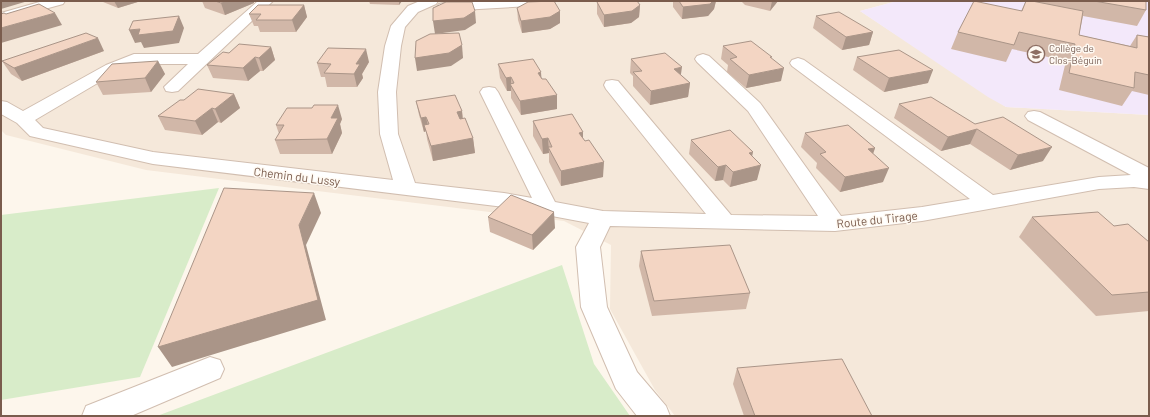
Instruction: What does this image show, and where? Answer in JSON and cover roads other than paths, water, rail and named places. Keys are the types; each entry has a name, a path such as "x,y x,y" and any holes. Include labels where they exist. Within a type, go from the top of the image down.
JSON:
{"street":[{"path":"1,17 58,1"},
{"path":"172,87 266,1"},
{"path":"406,189 389,134 387,92 393,46 398,26 413,9 431,1"},
{"path":"413,9 548,1"},
{"path":"23,119 112,68 134,59 202,59"},
{"path":"703,59 754,107 834,224"},
{"path":"798,63 989,202"},
{"path":"612,85 724,222"},
{"path":"489,92 547,207"},
{"name":"Chemin du Lussy","path":"1,106 23,119 37,132 153,158 504,200 603,218"},
{"path":"1034,116 1149,176"},
{"name":"Route du Tirage","path":"603,218 834,224 902,217 1099,183 1134,181 1149,183"},
{"path":"603,218 588,247 594,307 626,380 655,416"},
{"path":"97,416 210,369"}],"place":[{"name":"Collège de Clos-Béguin","path":"1036,54"}]}
